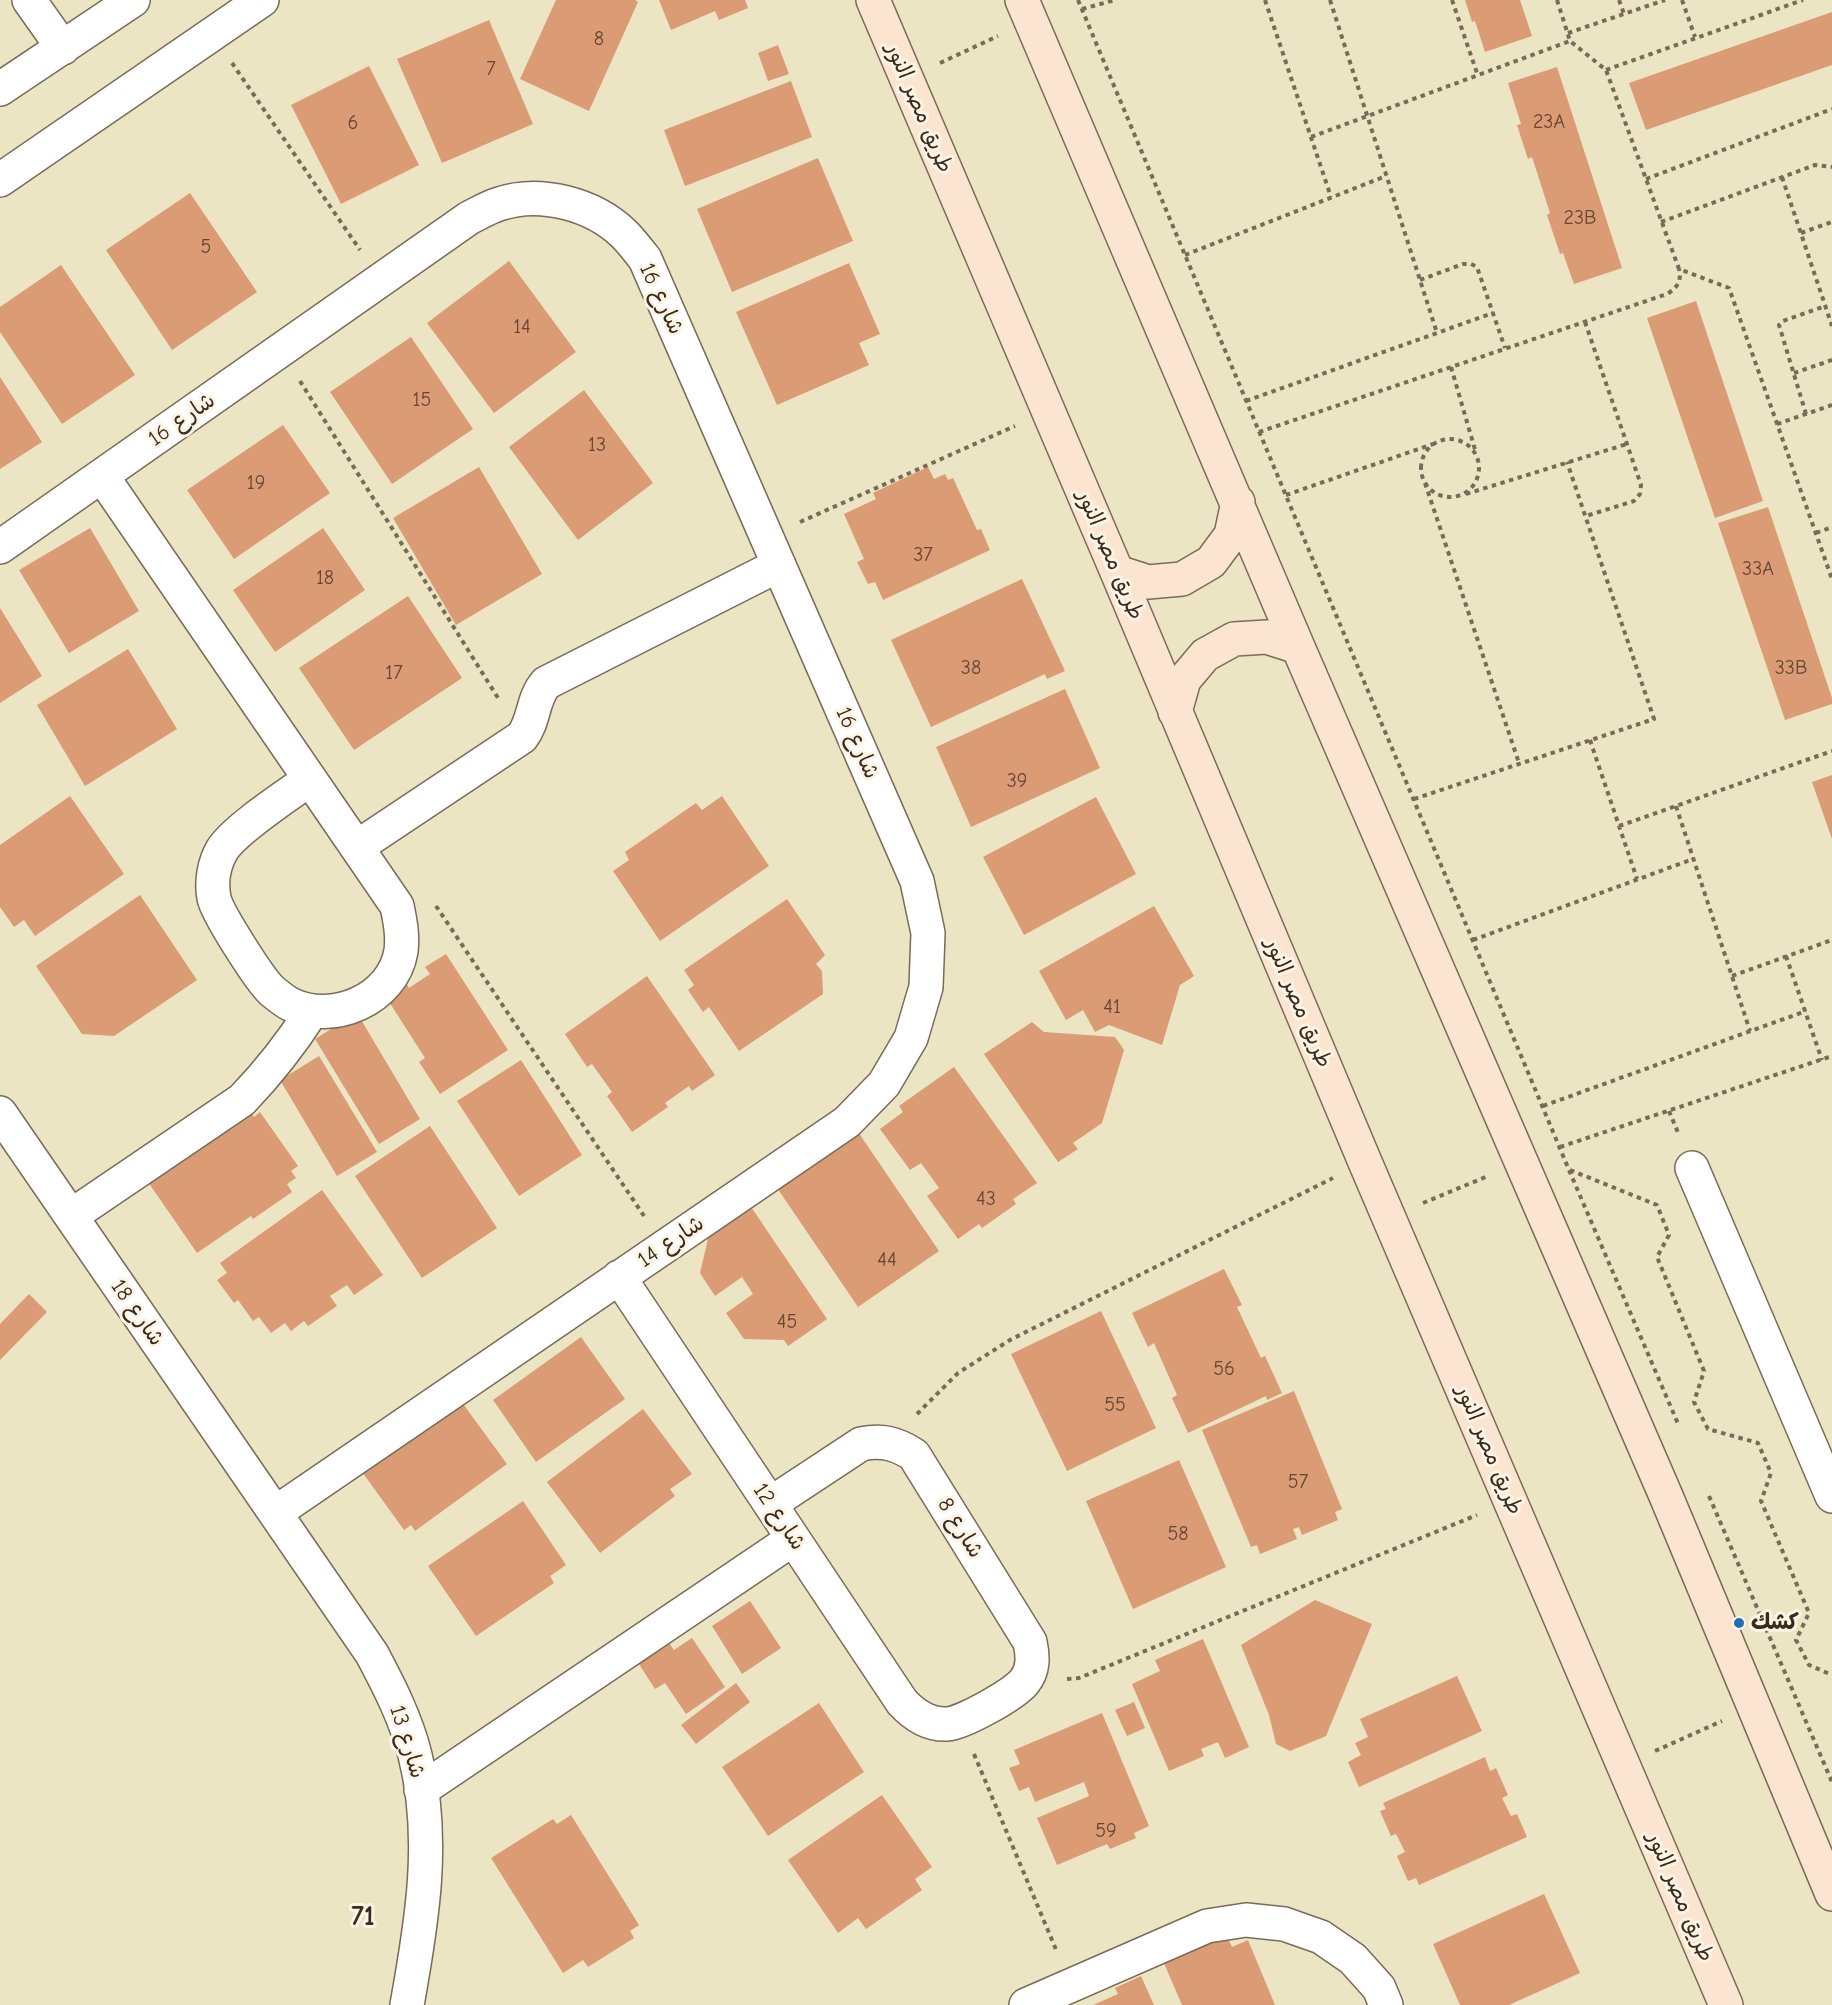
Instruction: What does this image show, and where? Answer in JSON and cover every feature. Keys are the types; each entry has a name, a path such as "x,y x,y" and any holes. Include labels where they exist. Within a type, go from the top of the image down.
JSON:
{"street":[{"path":"29,0 63,48"},
{"path":"0,89 133,0"},
{"path":"0,180 262,0"},
{"name":"طريق مصر النور","path":"873,0 1049,411 1365,1162 1726,2005"},
{"path":"1027,10 1298,647 1666,1496 1832,1894"},
{"name":"شارع 16","path":"0,547 469,218 500,204 532,199 565,202 596,214 623,233 645,259 917,881"},
{"path":"102,476 310,779 357,848 397,906 402,929 401,953 392,974 377,992 357,1005 335,1012 312,1011 289,1004 270,989 220,915 214,899 215,866 222,850 232,837 310,779"},
{"path":"1117,572 1148,582 1182,579 1211,562 1231,535 1238,502"},
{"path":"357,848 522,737 531,723 538,694 546,683 773,551"},
{"path":"1175,712 1184,680 1205,655 1234,639 1267,637 1298,647"},
{"name":"شارع 14","path":"275,1513 847,1122 884,1084 911,1038 926,987 928,933 917,881"},
{"path":"70,1216 242,1100 290,1046 312,1011"},
{"name":"شارع 18","path":"0,1113 275,1513"},
{"path":"1692,1168 1832,1496"},
{"name":"شارع 12","path":"619,1277 902,1702 914,1714 928,1721 945,1724 961,1722"},
{"path":"770,1504 861,1444 875,1441 888,1442"},
{"name":"شارع 8","path":"888,1442 914,1455 1030,1642 1033,1656 1031,1669"},
{"name":"شارع 13","path":"275,1513 372,1654 389,1686 415,1754 427,1829 426,1872 407,2005"},
{"path":"421,1790 793,1539"},
{"path":"961,1722 1015,1691 1025,1681 1031,1669"},
{"path":"1026,2005 1207,1926 1246,1920 1284,1924 1321,1937 1353,1959 1379,1988 1386,2005"}],"path":[{"path":"1078,0 1569,1170 1682,1432"},
{"path":"1082,9 1115,0"},
{"path":"1265,0 1331,197"},
{"path":"1330,0 1437,333"},
{"path":"1452,0 1478,76"},
{"path":"1259,432 1668,294 1677,287 1678,269 1606,70 1570,41 1557,0"},
{"path":"1619,0 1624,14"},
{"path":"1568,33 1665,0"},
{"path":"1682,0 1695,38"},
{"path":"1606,70 1803,0"},
{"path":"907,79 1027,10"},
{"path":"212,34 380,280"},
{"path":"1311,138 1570,41"},
{"path":"1646,179 1832,109"},
{"path":"1661,222 1815,165 1832,167"},
{"path":"1185,255 1386,176"},
{"path":"1782,177 1832,326"},
{"path":"1801,233 1832,222"},
{"path":"1420,280 1463,264 1474,265 1505,349"},
{"path":"1678,269 1730,288 1832,579"},
{"path":"1806,414 1780,323 1825,306"},
{"path":"1246,401 1493,313"},
{"path":"1585,322 1641,485 1640,494 1634,501 1586,516"},
{"path":"281,350 522,737"},
{"path":"1794,374 1832,360"},
{"path":"1451,367 1480,469 1476,484 1465,494"},
{"path":"1778,424 1832,405"},
{"path":"773,551 1049,411"},
{"path":"1286,495 1449,438 1464,442 1476,454"},
{"path":"1433,444 1424,455 1421,470 1520,764"},
{"path":"1425,483 1435,494 1450,498 1627,444"},
{"path":"1414,799 1654,719 1567,462"},
{"path":"1816,533 1832,527"},
{"path":"1590,740 1637,879"},
{"path":"1619,826 1832,751"},
{"path":"1676,806 1750,1031"},
{"path":"1473,940 1693,858"},
{"path":"431,898 664,1247"},
{"path":"1732,976 1832,940"},
{"path":"1786,956 1822,1059"},
{"path":"1543,1106 1806,1011"},
{"path":"1560,1147 1832,1056"},
{"path":"1389,1218 1521,1161"},
{"path":"888,1442 958,1373 1010,1340 1365,1162"},
{"path":"1569,1170 1657,1205 1669,1235 1657,1257 1704,1371 1694,1402 1708,1429 1758,1443 1772,1473 1761,1501 1809,1613 1796,1640 1809,1665 1832,1675"},
{"path":"1705,1487 1832,1782"},
{"path":"1031,1669 1046,1677 1063,1680 1079,1678 1511,1502"},
{"path":"1624,1765 1754,1707"},
{"path":"961,1722 1071,1986"}],"building":[{"path":"556,0 635,0 638,2 589,111 520,79"},
{"path":"659,0 745,0 748,8 719,20 715,11 671,30"},
{"path":"1465,0 1520,0 1532,36 1485,52"},
{"path":"1832,12 1832,65 1646,130 1629,83"},
{"path":"489,20 533,124 442,163 397,59"},
{"path":"778,45 789,74 768,81 758,53"},
{"path":"369,66 419,165 341,204 291,105"},
{"path":"1557,67 1622,268 1574,284 1563,253 1560,254 1547,215 1550,213 1532,157 1528,159 1517,125 1521,124 1508,83"},
{"path":"791,81 812,137 685,186 664,130"},
{"path":"818,158 853,241 732,292 697,209"},
{"path":"190,193 257,292 172,350 106,250"},
{"path":"509,261 576,352 494,413 427,323"},
{"path":"849,263 880,334 859,343 869,365 777,405 736,312"},
{"path":"61,265 135,375 62,424 0,332 0,307"},
{"path":"1696,301 1763,501 1715,518 1647,318"},
{"path":"411,337 473,429 392,484 330,392"},
{"path":"0,377 42,442 0,469"},
{"path":"584,390 653,483 578,540 509,447"},
{"path":"283,425 330,493 234,559 187,490"},
{"path":"479,467 542,574 456,625 393,518"},
{"path":"928,467 934,479 945,474 948,480 953,478 977,530 981,529 990,550 883,600 875,582 868,584 857,562 864,559 844,514 876,499 873,493"},
{"path":"1768,507 1832,698 1832,704 1785,720 1718,523"},
{"path":"90,528 139,611 69,653 19,570"},
{"path":"323,528 365,590 275,652 233,590"},
{"path":"1022,579 1065,671 1047,679 1045,674 931,727 891,640"},
{"path":"408,596 462,678 354,750 299,668"},
{"path":"0,608 42,676 0,703"},
{"path":"128,649 177,729 85,786 37,705"},
{"path":"1065,689 1100,768 971,827 936,747"},
{"path":"1832,775 1832,839 1812,782"},
{"path":"70,796 124,874 35,936 24,920 14,927 0,907 0,845"},
{"path":"722,796 769,866 660,941 613,871 629,860 625,852 696,803 702,810"},
{"path":"1096,797 1136,874 1024,935 983,857"},
{"path":"140,895 197,980 114,1036 82,1034 36,966"},
{"path":"787,899 825,955 816,964 822,971 823,994 739,1051 709,1007 703,1012 688,990 694,985 684,970"},
{"path":"1154,906 1194,976 1180,985 1162,1045 1109,1025 1095,1032 1083,1010 1066,1020 1039,971"},
{"path":"446,954 508,1050 440,1094 419,1062 425,1058 386,997 406,983 409,988 430,974 425,967"},
{"path":"647,976 715,1075 692,1091 689,1086 665,1103 668,1107 632,1132 607,1096 612,1092 592,1064 587,1067 565,1034"},
{"path":"357,1013 420,1119 379,1144 315,1039"},
{"path":"1032,1022 1044,1032 1115,1037 1124,1050 1102,1123 1073,1143 1078,1149 1058,1162 984,1054"},
{"path":"319,1056 377,1152 337,1176 280,1080"},
{"path":"521,1060 582,1155 519,1196 457,1101"},
{"path":"954,1067 1037,1183 1013,1199 1016,1204 982,1228 979,1224 958,1239 927,1196 939,1188 921,1163 910,1170 880,1129 903,1112 899,1106"},
{"path":"248,1108 254,1117 260,1112 298,1166 291,1171 296,1178 287,1184 292,1192 253,1219 251,1216 197,1253 146,1179"},
{"path":"430,1126 497,1228 422,1278 355,1176"},
{"path":"854,1126 939,1251 858,1307 773,1182"},
{"path":"322,1190 383,1275 354,1295 347,1285 330,1296 337,1306 308,1326 304,1321 291,1331 285,1323 271,1333 259,1317 253,1321 238,1300 234,1303 217,1280 227,1273 220,1263"},
{"path":"747,1201 827,1319 788,1346 784,1340 744,1339 726,1313 753,1294 742,1277 715,1296 700,1273 711,1226"},
{"path":"1224,1269 1242,1305 1237,1307 1261,1358 1265,1356 1282,1393 1267,1400 1266,1396 1188,1433 1172,1398 1177,1395 1154,1343 1148,1347 1132,1313"},
{"path":"29,1294 47,1312 0,1360 0,1324"},
{"path":"1101,1311 1156,1428 1067,1471 1011,1354"},
{"path":"581,1337 625,1399 536,1462 493,1400"},
{"path":"1294,1391 1342,1509 1335,1512 1338,1520 1302,1535 1299,1527 1293,1529 1297,1539 1260,1554 1257,1545 1251,1547 1202,1430"},
{"path":"458,1397 507,1464 415,1531 411,1525 404,1530 360,1469"},
{"path":"643,1409 692,1474 670,1489 675,1496 600,1553 547,1482"},
{"path":"1179,1460 1226,1567 1133,1609 1086,1501"},
{"path":"523,1501 566,1565 550,1576 554,1583 476,1636 428,1566"},
{"path":"1315,1600 1372,1624 1326,1736 1290,1751 1276,1744 1269,1715 1241,1645"},
{"path":"750,1601 781,1648 742,1674 712,1626"},
{"path":"692,1638 725,1687 686,1714 665,1683 655,1689 639,1664 669,1643 674,1650"},
{"path":"1203,1639 1249,1747 1225,1758 1218,1742 1201,1749 1204,1756 1169,1771 1132,1684 1160,1671 1155,1660"},
{"path":"1457,1676 1482,1731 1359,1787 1348,1762 1361,1755 1355,1743 1368,1737 1360,1719"},
{"path":"736,1683 750,1702 696,1744 681,1725"},
{"path":"1134,1702 1145,1728 1127,1736 1115,1710"},
{"path":"819,1703 864,1772 768,1836 722,1767"},
{"path":"1102,1713 1149,1826 1134,1833 1136,1838 1110,1849 1107,1844 1057,1865 1037,1818 1089,1796 1084,1782 1035,1802 1029,1787 1019,1791 1009,1768 1020,1764 1014,1750"},
{"path":"1485,1757 1490,1771 1496,1768 1508,1795 1502,1798 1511,1816 1517,1814 1527,1837 1419,1885 1416,1878 1408,1881 1397,1856 1405,1852 1396,1834 1391,1836 1380,1811 1386,1809 1383,1803"},
{"path":"882,1795 932,1867 915,1879 922,1890 866,1929 858,1918 838,1933 788,1860"},
{"path":"571,1815 639,1925 630,1931 634,1938 588,1967 583,1960 563,1973 491,1858 553,1819 557,1824"},
{"path":"1544,1894 1580,1973 1509,2005 1460,2005 1433,1944"},
{"path":"1223,1927 1232,1947 1248,1940 1275,2005 1182,2005 1160,1954"},
{"path":"1141,1976 1154,2005 1093,2005 1118,1994 1115,1988"}],"place":[{"name":"كشك","path":"1739,1623"}],"district":[{"name":"71","path":"363,1917"}]}
